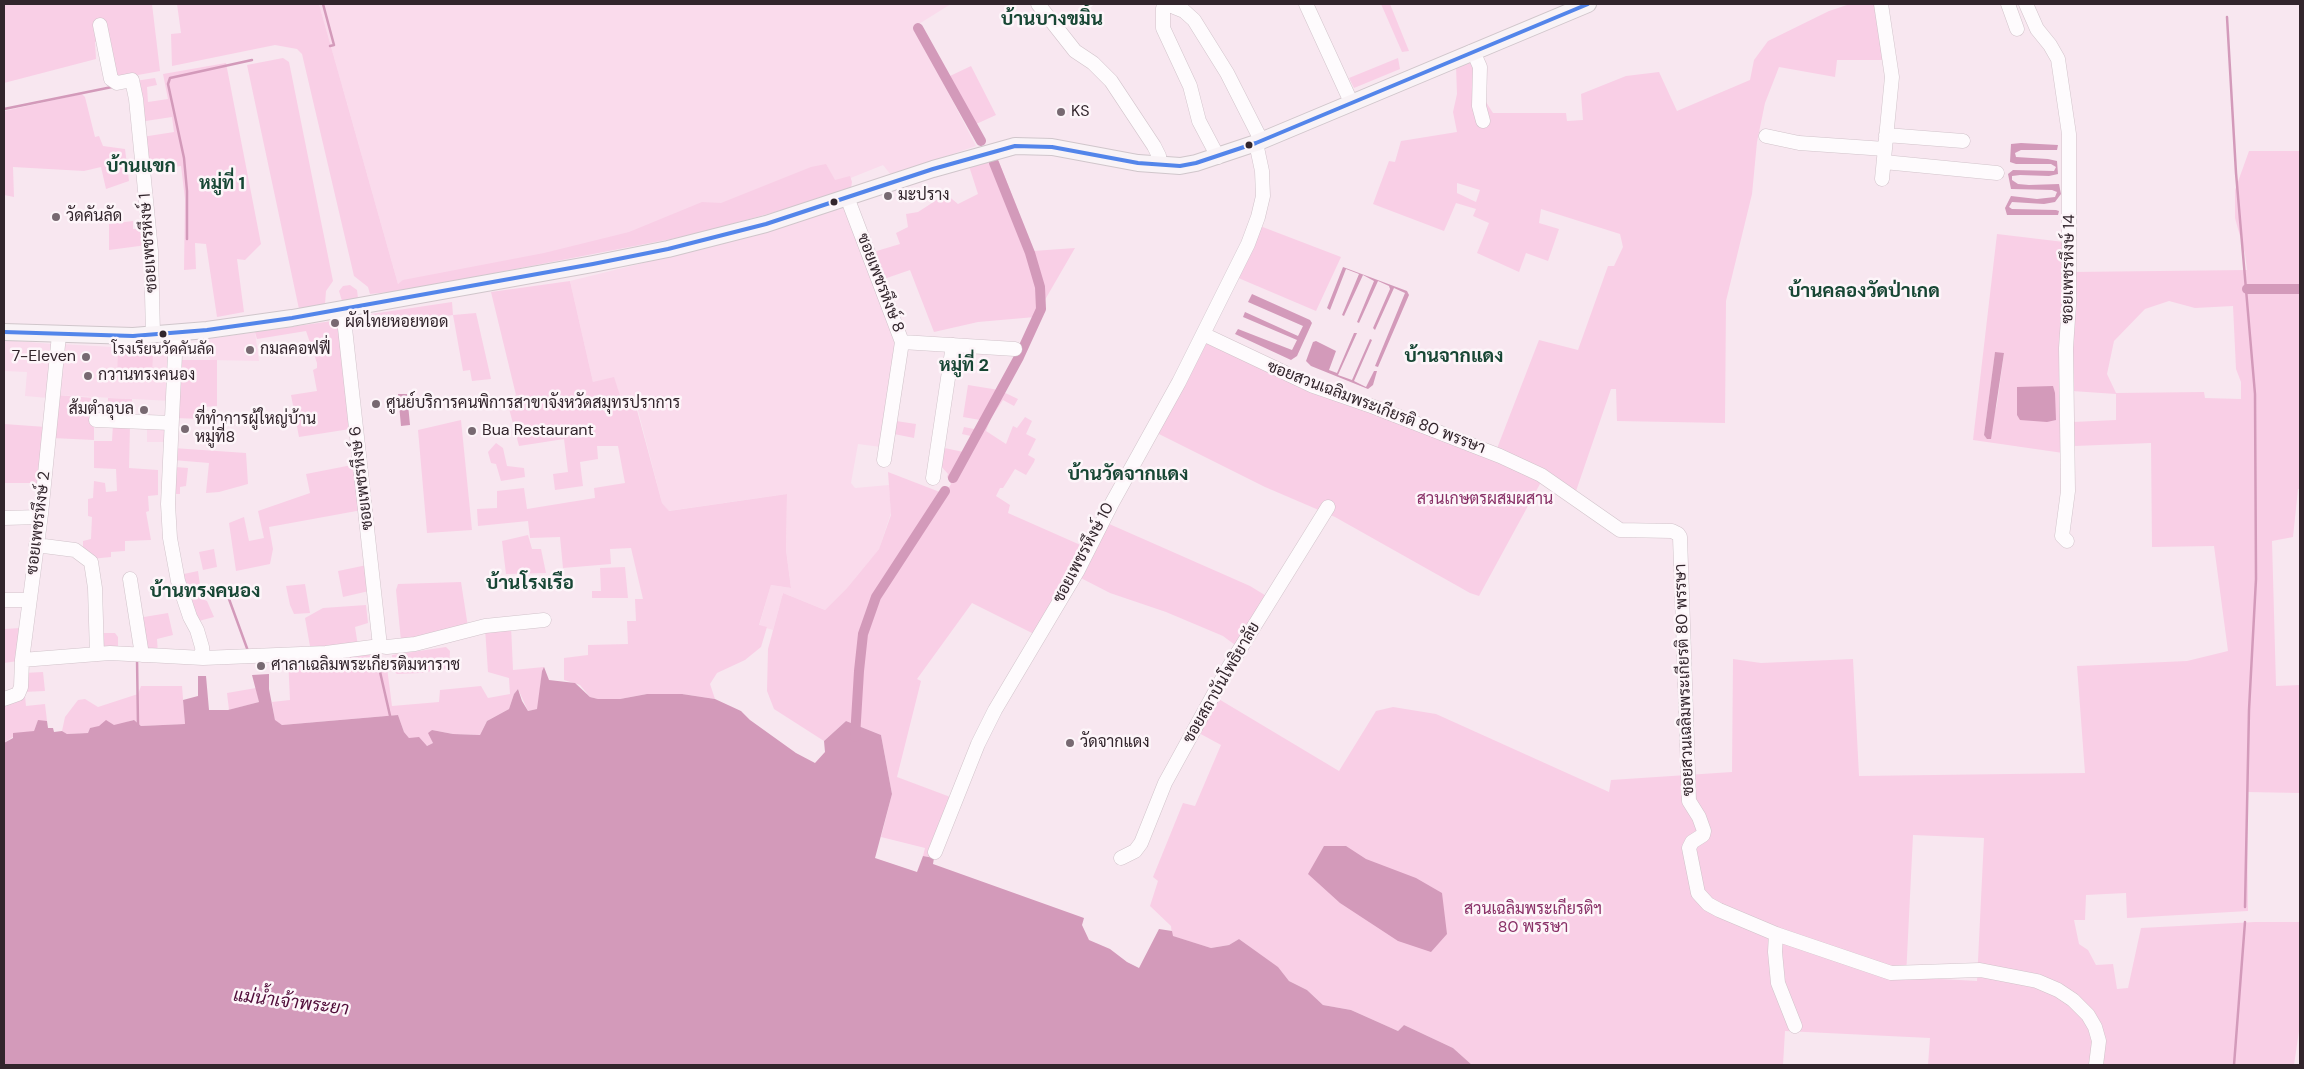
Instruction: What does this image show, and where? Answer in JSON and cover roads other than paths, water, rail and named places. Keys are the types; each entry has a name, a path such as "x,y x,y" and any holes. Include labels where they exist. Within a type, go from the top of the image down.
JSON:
{"main road":[{"path":"4,332 59,335 153,335 343,310 668,249 766,224 971,157 1015,146 1052,147 1123,160 1180,166 1218,157 1259,141 1588,4"}],"street":[{"path":"1038,4 1075,51 1093,63 1111,81 1154,146 1159,156 1160,164"},
{"name":"ซอยเพชรหึงษ์ 10","path":"935,852 978,744 995,710 1077,572 1203,334 1248,244 1264,196 1259,141 1227,73 1194,20 1179,8 1167,4 1163,8 1163,28 1190,86 1201,126 1218,157"},
{"path":"1306,4 1351,102"},
{"path":"1881,4 1892,77 1882,179"},
{"path":"2008,4 2017,30"},
{"name":"ซอยเพชรหึงษ์ 14","path":"2026,4 2037,29 2058,59 2069,134 2069,304 2066,348 2068,485 2062,536 2067,541"},
{"name":"ซอยเพชรหึงษ์ 1","path":"100,25 110,79 117,83 132,80 136,100 151,251 153,335"},
{"path":"1471,52 1480,68 1479,106 1483,121"},
{"path":"1766,136 1799,143 1885,149 1997,173"},
{"path":"1885,149 1963,141"},
{"name":"ซอยเพชรหึงษ์ 8","path":"847,197 902,342 884,460"},
{"name":"ซอยเพชรหึงษ์ 6","path":"343,310 380,646"},
{"path":"176,333 168,504 171,550 186,607 197,630 203,658"},
{"name":"ซอยสวนเฉลิมพระเกียรติ 80 พรรษา","path":"1203,334 1313,386 1500,456 1541,475 1620,530 1672,531 1678,534 1680,537 1689,801 1699,817 1704,831 1703,835 1692,842 1689,848 1698,893 1708,904 1719,910 1776,934 1891,973 1980,970 2037,981 2066,995 2088,1015 2099,1042 2096,1065"},
{"name":"ซอยเพชรหึงษ์ 2","path":"4,699 15,697 20,693 22,660 40,517 59,335"},
{"path":"902,342 1015,349"},
{"path":"932,478 952,345"},
{"path":"96,420 171,423"},
{"name":"ซอยสถาบันโพธิยาลัย","path":"1121,858 1135,851 1141,842 1165,783 1227,670 1328,507"},
{"path":"4,518 40,517"},
{"path":"36,545 75,550 91,562 96,596 97,654"},
{"path":"130,580 142,655"},
{"path":"4,600 29,600"},
{"path":"22,660 97,654 203,658 326,653 380,646 415,644 485,626 544,620"},
{"path":"1776,934 1775,952 1778,983 1795,1026"}],"water":[{"path":"2011,144 2058,145 2057,150 2021,150 2015,153 2016,157 2057,161 2058,174 2049,176 2012,176 2012,180 2018,184 2029,185 2059,184 2061,194 2055,202 2044,204 2012,202 2009,207 2012,209 2056,210 2059,211 2058,215 2007,215 2005,208 2011,196 2037,199 2055,197 2057,192 2052,190 2011,189 2008,174 2013,170 2054,171 2056,167 2051,164 2016,164 2010,162"},
{"path":"1343,267 1407,291 1409,295 1378,367 1375,366 1405,293 1394,288 1375,330 1373,328 1390,289 1389,286 1378,281 1359,323 1357,322 1374,281 1363,275 1344,316 1342,315 1359,274 1346,269 1330,310 1327,308"},
{"path":"1252,294 1310,320 1312,323 1297,356 1291,360 1235,334 1238,329 1292,350 1297,340 1243,317 1245,312 1298,336 1303,326 1248,302"},
{"path":"1354,333 1357,333 1338,375 1352,380 1370,339 1372,340 1354,381 1366,387 1374,371 1377,371 1373,385 1368,389 1311,366 1306,361 1313,342 1316,341 1336,351 1329,370 1337,373"},
{"path":"1995,352 2004,353 1991,439 1987,439 1984,435"},
{"path":"2053,386 2056,420 2047,422 2020,420 2017,415 2017,387"},
{"path":"398,394 407,394 410,425 401,426"},
{"name":"แม่น้ำเจ้าพระยา","path":"544,667 549,680 575,683 590,697 598,699 620,699 647,694 682,694 715,699 741,711 750,720 796,753 815,763 825,752 824,741 846,721 881,735 892,794 875,858 917,872 923,856 934,858 933,864 1084,918 1082,925 1089,940 1110,949 1127,962 1139,968 1159,929 1172,931 1173,936 1211,948 1229,945 1239,939 1278,967 1289,981 1307,990 1323,1005 1351,1010 1398,1031 1404,1025 1453,1048 1472,1065 4,1065 4,743 13,738 13,733 34,731 38,720 47,721 48,728 53,728 54,732 62,731 67,734 88,733 90,728 99,726 106,720 114,725 134,720 141,726 185,724 183,700 198,696 198,676 206,676 209,710 228,710 259,702 252,675 269,674 269,689 275,720 282,725 398,715 404,732 409,738 419,737 427,746 433,743 428,733 432,730 453,734 480,735 487,721 509,709 514,694 518,689 528,711 537,709"},
{"path":"1324,846 1346,846 1366,859 1416,878 1442,893 1447,934 1431,952 1398,941 1340,903 1308,874"}],"waterway":[{"path":"323,4 334,45 330,46"},
{"path":"2227,17 2236,173 2255,394 2256,579 2249,710 2245,907"},
{"path":"918,28 981,141"},
{"path":"187,239 187,191 184,158 168,84 170,78 252,60"},
{"path":"4,109 112,87"},
{"path":"953,478 1019,357 1041,309 1040,287 1030,253 994,163"},
{"path":"2247,289 2300,289"},
{"path":"855,737 863,634 876,597 945,491"},
{"path":"229,599 248,651"},
{"path":"137,658 138,725"},
{"path":"378,663 391,720"},
{"path":"2234,1065 2245,922"}],"place":[{"name":"KS","path":"1061,112"},
{"name":"มะปราง","path":"888,196"},
{"name":"วัดคันลัด","path":"56,217"},
{"name":"ผัดไทยหอยทอด","path":"335,323"},
{"name":"โรงเรียนวัดคันลัด","path":"163,334"},
{"name":"กมลคอฟฟี่","path":"250,350"},
{"name":"7-Eleven","path":"86,357"},
{"name":"กวานทรงคนอง","path":"88,376"},
{"name":"ศูนย์บริการคนพิการสาขาจังหวัดสมุทรปราการ","path":"376,404"},
{"name":"ส้มตำอุบล","path":"144,410"},
{"name":"ที่ทำการผู้ใหญ่บ้าน หมู่ที่8","path":"185,429"},
{"name":"Bua Restaurant","path":"472,431"},
{"name":"ศาลาเฉลิมพระเกียรติมหาราช","path":"261,666"},
{"name":"วัดจากแดง","path":"1070,743"}],"district":[{"name":"บ้านบางขมิ้น","path":"1052,20"},
{"name":"บ้านแขก","path":"141,167"},
{"name":"หมู่ที่ 1","path":"222,184"},
{"name":"บ้านคลองวัดป่าเกด","path":"1864,292"},
{"name":"บ้านจากแดง","path":"1454,357"},
{"name":"หมู่ที่ 2","path":"964,366"},
{"name":"บ้านวัดจากแดง","path":"1128,475"},
{"name":"บ้านโรงเรือ","path":"530,584"},
{"name":"บ้านทรงคนอง","path":"205,592"}],"park label":[{"name":"สวนเกษตรผสมผสาน","path":"1485,500"},
{"name":"สวนเฉลิมพระเกียรติฯ 80 พรรษา","path":"1533,919"}]}
